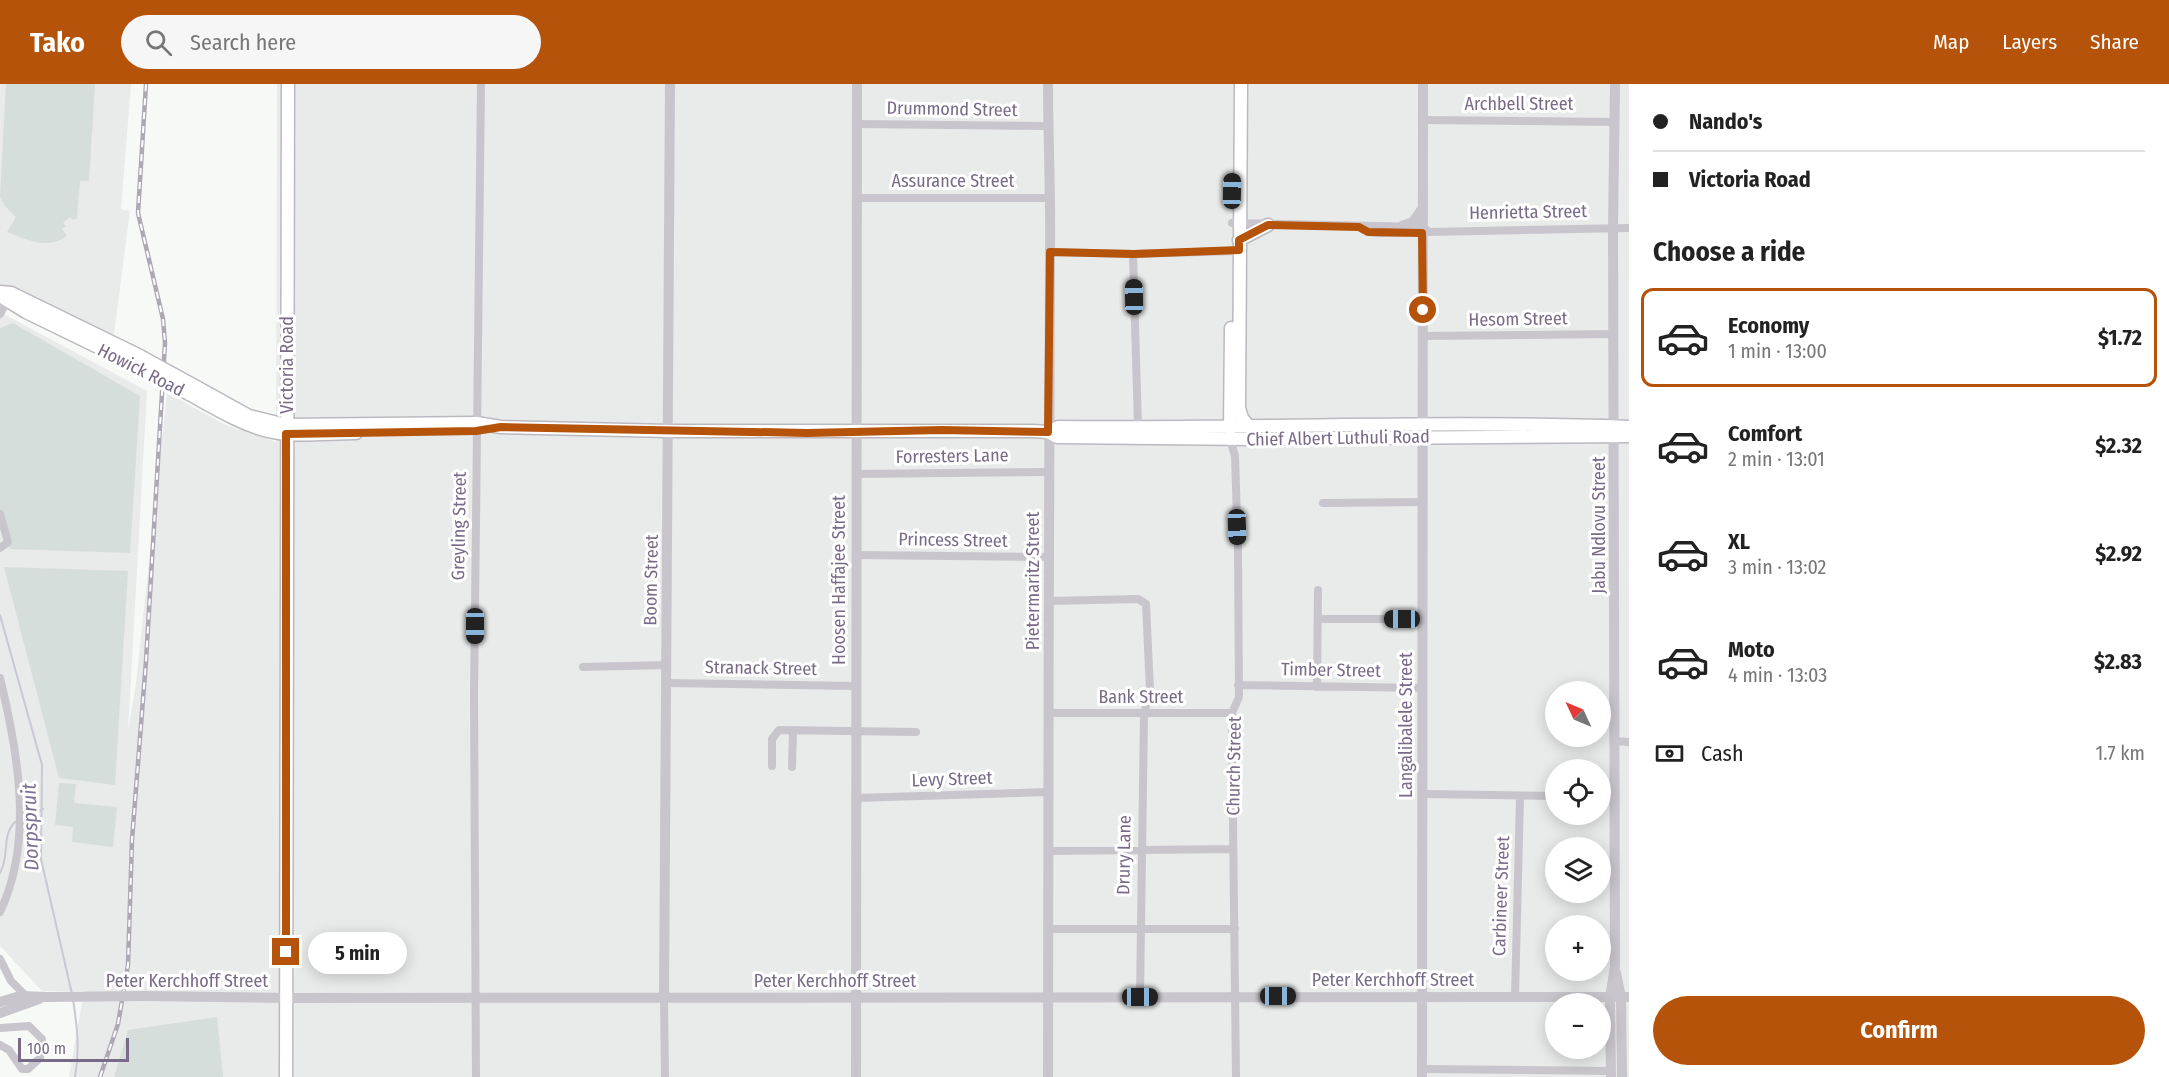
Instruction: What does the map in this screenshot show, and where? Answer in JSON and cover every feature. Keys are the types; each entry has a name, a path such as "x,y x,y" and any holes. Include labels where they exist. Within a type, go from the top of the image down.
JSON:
{"main road":[{"name":"Victoria Road","path":"286,1077 288,84"},
{"name":"Church Street","path":"1233,84 1236,223 1234,435"},
{"name":"Church Street","path":"1236,223 1241,84"},
{"path":"1236,247 1268,225"},
{"name":"Church Street","path":"1236,247 1239,408 1250,428"},
{"name":"Howick Road","path":"4,296 136,360 245,423 286,430"},
{"name":"Chief Albert Luthuli Road","path":"286,430 501,427 669,431 1048,432 1058,437 1422,431"},
{"name":"Chief Albert Luthuli Road","path":"1048,432 1058,427 1137,428 1234,435 1250,428 1615,431 1629,427"},
{"name":"Chief Albert Luthuli Road","path":"1615,431 1629,436"}],"street":[{"name":"Greyling Street","path":"476,1077 476,427 481,84"},
{"name":"Boom Street","path":"665,1077 670,84"},
{"name":"Hoosen Haffajee Street","path":"856,1077 857,84"},
{"name":"Pietermaritz Street","path":"1048,84 1050,252 1048,1077"},
{"name":"Langalibalele Street","path":"1422,1073 1420,997 1423,84"},
{"name":"Jabu Ndlovu Street","path":"1616,84 1613,228 1615,967 1620,997 1622,1077"},
{"name":"Archbell Street","path":"1423,120 1616,122"},
{"name":"Drummond Street","path":"856,124 1048,126"},
{"name":"Assurance Street","path":"856,198 1049,198"},
{"path":"1402,226 1413,222 1422,209"},
{"name":"Henrietta Street","path":"1236,223 1402,226 1424,230"},
{"name":"Henrietta Street","path":"1359,227 1368,232 1629,228"},
{"path":"1050,252 1134,254 1236,247"},
{"path":"1134,254 1137,428"},
{"path":"0,314 4,296"},
{"name":"Hesom Street","path":"1423,336 1614,334"},
{"name":"Church Street","path":"1234,435 1239,697 1232,713 1237,997 1236,1077"},
{"name":"Forresters Lane","path":"856,474 1048,472"},
{"path":"1323,503 1423,502"},
{"path":"0,514 8,542 0,548"},
{"name":"Princess Street","path":"856,555 1050,557"},
{"path":"1317,687 1318,590"},
{"name":"Drury Lane","path":"1050,601 1138,599 1144,602 1150,690 1144,714 1140,851 1140,997"},
{"path":"1319,619 1422,619"},
{"path":"583,667 667,665"},
{"path":"0,678 9,713 20,798 15,867 0,912"},
{"name":"Stranack Street","path":"667,683 855,686"},
{"name":"Timber Street","path":"1238,685 1422,688"},
{"name":"Bank Street","path":"1049,713 1232,713"},
{"path":"772,766 772,739 779,730 916,732"},
{"path":"792,767 793,731"},
{"path":"1615,741 1629,742"},
{"name":"Levy Street","path":"856,798 1049,792"},
{"path":"1422,794 1545,796"},
{"path":"1611,794 1615,794"},
{"name":"Carbineer Street","path":"1515,997 1520,797"},
{"path":"1049,851 1233,849"},
{"path":"1049,929 1235,929"},
{"path":"0,958 3,971 37,998"},
{"name":"Peter Kerchhoff Street","path":"0,1002 37,998 144,996 286,998 1620,997"},
{"name":"Jabu Ndlovu Street","path":"1611,1074 1620,997"},
{"name":"Peter Kerchhoff Street","path":"0,1012 37,998"},
{"path":"0,1028 29,1026 42,1039 39,1058 28,1069 22,1069 9,1050 0,1045"},
{"path":"1422,1073 1611,1074"}],"shaded area":[{"path":"0,84 131,84 121,209 130,211 114,334 96,336 0,284"},
{"path":"6,84 95,84 89,181 80,181 77,218 73,220 70,217 63,223 66,226 62,229 67,236 59,240 37,242 7,232 16,217 0,197"},
{"path":"277,84 1629,84 1629,1077 69,1077 84,991 42,991 0,946 0,312 147,391 128,731 136,683 167,393 226,425 276,442"},
{"path":"13,323 140,396 130,553 10,549 0,519 0,328"},
{"path":"4,567 128,571 115,785 59,778"},
{"path":"59,783 76,784 74,803 117,807 113,847 72,842 73,827 55,825"},
{"path":"217,1017 223,1077 114,1077 128,1030"}],"waterway":[{"name":"Dorpspruit","path":"0,615 42,765 41,859 72,994"},
{"path":"30,815 43,809"},
{"path":"0,873 5,860 8,833 15,822"},
{"name":"Dorpspruit","path":"73,999 77,1038 75,1077"}],"railway":[{"path":"100,1077 118,1024 128,965 132,840 146,661 165,343 163,319 138,213 146,84"}],"route":[{"path":"286,952 286,434 415,433 494,430 501,427 807,433 942,430 1048,432 1050,252 1134,254 1239,250 1239,240 1248,233 1268,225 1359,227 1368,232 1422,233 1423,310"}]}
